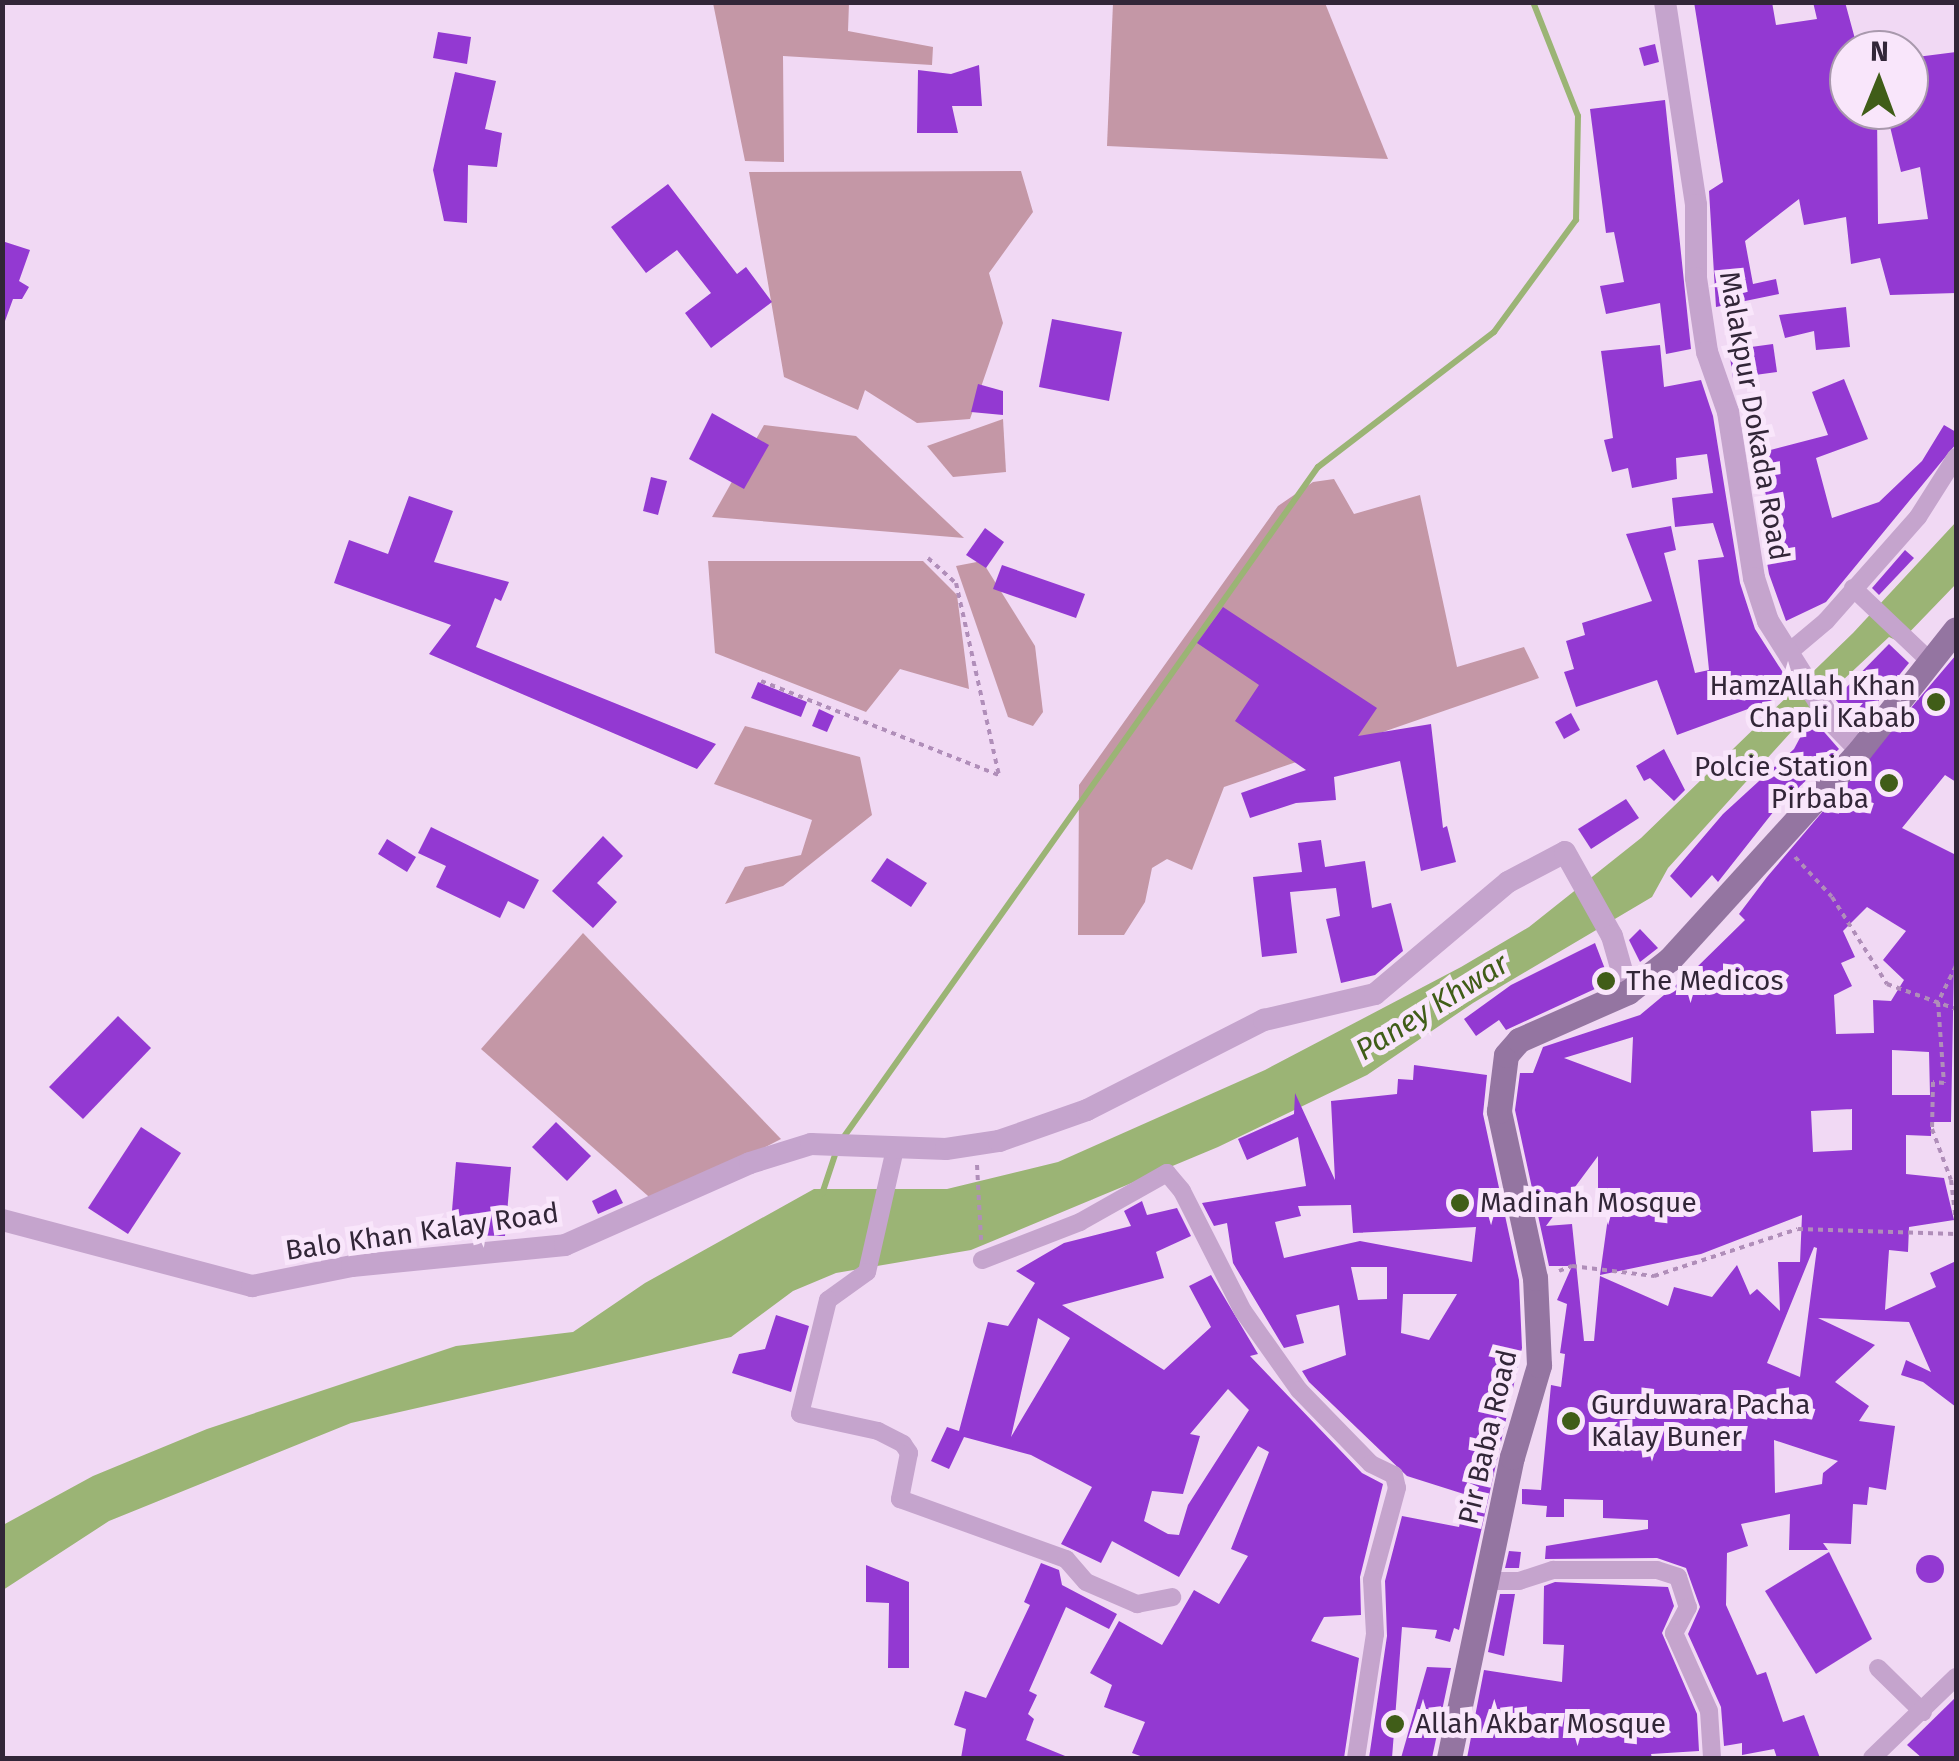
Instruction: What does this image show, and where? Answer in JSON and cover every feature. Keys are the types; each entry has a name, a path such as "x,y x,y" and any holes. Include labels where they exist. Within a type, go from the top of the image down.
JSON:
{"main road":[{"path":"1628,992 1670,959 1860,750 1956,628"},
{"name":"Pir Baba Road","path":"1448,1758 1539,1365 1535,1278 1498,1111 1500,1068 1519,1040 1628,992"}],"street":[{"name":"Malakpur Dokada Road","path":"1665,2 1696,204 1696,278 1708,352 1728,412 1754,578 1793,661 1830,719 1860,750"},
{"path":"1793,661 1918,517 1956,457"},
{"path":"1853,588 1930,661"},
{"name":"Balo Khan Kalay Road","path":"2,1220 252,1286 352,1266 565,1245 750,1163 811,1144 894,1149 999,1140 1088,1110 1264,1020 1375,994 1508,882 1564,852 1612,936 1628,992"},
{"path":"894,1149 867,1272 828,1300 800,1414 878,1431 904,1444 909,1453 900,1499 1066,1559 1086,1582 1138,1604 1172,1597"},
{"path":"982,1260 1080,1222 1167,1173 1182,1191 1243,1311 1299,1390 1371,1464 1394,1475 1397,1488 1372,1580 1375,1634 1356,1758"},
{"path":"1486,1581 1530,1579 1552,1570 1657,1570 1678,1577 1688,1607 1674,1633 1708,1710 1712,1758"},
{"path":"1878,1668 1923,1712"},
{"path":"1872,1758 1956,1678"}],"path":[{"path":"761,682 998,775 956,583 928,558"},
{"path":"1778,839 1832,897 1887,984 1956,1009"},
{"path":"1956,966 1938,1002 1944,1083 1933,1082 1932,1129 1951,1180 1956,1222"},
{"path":"978,1170 982,1260"},
{"path":"1535,1278 1572,1266 1654,1276 1798,1229 1956,1234"}],"shaded area":[{"path":"713,3 849,3 848,31 933,47 932,65 783,56 784,162 745,161"},
{"path":"1113,3 1325,3 1388,159 1107,146"},
{"path":"1021,171 1033,212 989,273 1003,323 970,419 917,423 865,390 858,410 784,377 749,172"},
{"path":"1003,419 1006,472 953,477 927,446"},
{"path":"764,425 856,436 964,538 712,517"},
{"path":"1334,479 1354,514 1420,495 1457,667 1524,647 1539,678 1224,787 1192,870 1167,859 1152,868 1145,902 1124,935 1078,935 1079,785 1278,506 1313,482"},
{"path":"708,561 923,561 957,595 969,689 900,669 866,712 715,653"},
{"path":"982,561 1035,646 1043,712 1033,726 1008,717 956,566"},
{"path":"745,726 860,757 872,815 783,886 725,904 745,867 801,855 812,820 714,784"},
{"path":"583,933 781,1139 656,1203 481,1049"}],"water":[{"name":"Paney Khwar","path":"1956,522 1956,584 1900,642 1889,637 1811,710 1668,868 1652,897 1473,1003 1367,1075 1218,1147 971,1250 836,1273 793,1291 731,1337 351,1423 109,1521 3,1590 3,1525 93,1476 207,1429 456,1346 573,1332 645,1283 814,1189 947,1189 1058,1162 1265,1070 1461,967 1529,927 1641,838 1853,633"}],"building":[{"path":"1694,2 1772,2 1776,25 1817,19 1813,2 1845,2 1853,30 1829,30 1829,130 1877,130 1878,224 1928,219 1920,167 1901,172 1891,130 1929,130 1929,55 1956,52 1956,293 1890,295 1880,258 1851,264 1846,217 1804,225 1799,199 1745,241 1753,284 1776,279 1779,294 1716,307 1709,191 1723,182"},
{"path":"438,32 471,37 467,64 433,58"},
{"path":"1655,44 1659,62 1644,66 1639,48"},
{"path":"979,65 982,106 952,106 958,133 917,133 918,70 951,74"},
{"path":"455,72 496,81 485,129 502,133 497,167 468,165 467,223 444,221 433,170"},
{"path":"1665,100 1691,349 1666,354 1660,303 1606,314 1600,286 1624,282 1614,232 1606,233 1590,109"},
{"path":"668,184 737,274 746,267 772,302 711,348 685,313 711,293 677,250 646,273 611,227"},
{"path":"2,241 30,250 19,281 29,287 22,299 13,299 5,321"},
{"path":"1846,307 1850,347 1816,350 1814,331 1785,338 1779,315"},
{"path":"1052,319 1122,332 1109,401 1039,387"},
{"path":"1773,344 1777,372 1733,378 1729,350"},
{"path":"1660,345 1664,387 1701,380 1713,416 1740,583 1755,629 1791,685 1778,698 1677,735 1657,680 1576,707 1564,672 1574,669 1566,641 1585,635 1582,623 1652,601 1626,534 1671,526 1676,550 1664,553 1695,673 1709,670 1698,560 1724,557 1713,523 1675,527 1672,498 1713,493 1707,454 1676,458 1677,479 1632,488 1628,468 1612,472 1604,440 1613,438 1601,351"},
{"path":"1844,379 1868,439 1816,458 1832,518 1879,502 1922,461 1944,425 1956,432 1956,444 1826,602 1786,621 1769,574 1765,551 1779,544 1755,454 1828,435 1812,392"},
{"path":"978,384 1003,391 1003,415 971,412"},
{"path":"712,413 769,445 744,489 689,459"},
{"path":"651,477 667,481 658,515 643,511"},
{"path":"409,496 453,511 434,562 509,582 501,601 495,598 476,647 716,744 697,769 429,654 451,625 334,583 349,540 388,554"},
{"path":"985,528 1004,542 986,568 966,555"},
{"path":"1905,550 1914,558 1879,595 1872,588"},
{"path":"1002,565 1085,594 1076,618 993,589"},
{"path":"1223,607 1377,708 1358,736 1431,724 1443,828 1447,826 1456,862 1421,871 1400,761 1334,777 1336,800 1296,803 1250,818 1241,793 1306,770 1235,721 1259,685 1197,643"},
{"path":"1889,644 1909,663 1858,726 1835,699"},
{"path":"1956,655 1956,782 1945,775 1902,828 1956,855 1951,1122 1931,1122 1931,1136 1906,1135 1906,1174 1944,1178 1954,1220 1909,1227 1908,1252 1889,1250 1885,1310 1936,1287 1930,1273 1956,1261 1956,1407 1923,1382 1901,1375 1906,1360 1931,1372 1909,1322 1818,1318 1875,1345 1835,1382 1869,1406 1859,1421 1895,1426 1886,1490 1869,1487 1867,1505 1853,1504 1851,1544 1823,1543 1828,1550 1789,1550 1790,1514 1741,1524 1748,1546 1727,1553 1726,1605 1757,1675 1766,1672 1783,1722 1804,1715 1820,1758 1777,1758 1774,1749 1742,1755 1742,1743 1724,1746 1721,1707 1688,1634 1700,1607 1686,1568 1657,1558 1545,1559 1546,1546 1648,1529 1648,1520 1603,1518 1603,1500 1564,1499 1564,1517 1546,1517 1547,1506 1522,1504 1522,1489 1541,1490 1551,1385 1561,1387 1565,1354 1560,1353 1567,1304 1557,1300 1572,1266 1549,1266 1515,1110 1520,1073 1533,1073 1543,1047 1640,1015 1745,920 1739,914","holes":["1867,907 1906,931 1883,960 1904,980 1891,1001 1873,1000 1874,1033 1836,1034 1834,995 1852,986 1841,963 1855,957 1843,931","1633,1037 1631,1083 1564,1058","1892,1050 1929,1052 1930,1095 1892,1095","1852,1109 1852,1150 1813,1152 1811,1111","1598,1156 1598,1203 1610,1203 1600,1275 1701,1254 1802,1215 1800,1262 1778,1262 1780,1311 1757,1289 1750,1295 1737,1265 1712,1297 1674,1287 1668,1306 1600,1276 1594,1341 1584,1341 1572,1224 1546,1226","1814,1247 1817,1248 1800,1377 1767,1363","1774,1440 1838,1461 1823,1473 1822,1484 1775,1493"]},
{"path":"758,682 807,702 801,717 751,698"},
{"path":"819,709 834,716 827,732 812,726"},
{"path":"1571,713 1580,730 1564,739 1555,722"},
{"path":"1811,717 1839,749 1774,811 1718,882 1712,875 1691,898 1670,876 1723,814 1794,749"},
{"path":"1664,749 1685,790 1674,801 1650,778 1644,781 1636,766"},
{"path":"1626,799 1639,818 1591,849 1578,829"},
{"path":"431,827 539,880 524,909 508,901 500,918 436,887 446,866 418,853"},
{"path":"603,836 623,856 597,883 617,902 593,928 552,891"},
{"path":"387,839 416,857 407,872 378,854"},
{"path":"1321,840 1325,867 1365,861 1372,908 1391,903 1403,951 1375,975 1341,983 1326,919 1340,916 1336,888 1290,892 1297,953 1262,957 1253,877 1302,872 1298,843"},
{"path":"887,858 927,883 911,907 871,881"},
{"path":"1640,929 1658,948 1640,962 1629,940"},
{"path":"1595,943 1610,982 1506,1030 1499,1020 1476,1036 1464,1019 1511,985"},
{"path":"118,1016 151,1048 83,1119 49,1087"},
{"path":"1414,1065 1487,1075 1483,1114 1519,1280 1522,1348 1459,1630 1454,1628 1450,1642 1435,1638 1437,1630 1402,1627 1392,1758 1369,1758 1387,1636 1385,1581 1402,1516 1459,1527 1467,1495 1407,1476 1309,1382 1302,1371 1346,1355 1339,1305 1296,1315 1304,1343 1284,1348 1233,1263 1227,1223 1214,1226 1202,1203 1306,1186 1298,1137 1247,1160 1238,1139 1294,1114 1295,1093 1335,1180 1331,1101 1397,1094 1398,1079 1413,1080","holes":["1351,1205 1353,1233 1476,1227 1472,1262 1360,1241 1284,1258 1275,1222 1301,1216 1298,1206","1351,1267 1387,1267 1387,1299 1358,1300","1403,1294 1457,1294 1429,1340 1401,1333"]},
{"path":"556,1122 591,1156 567,1181 532,1147"},
{"path":"141,1127 181,1153 128,1234 88,1208"},
{"path":"456,1162 511,1167 505,1236 450,1235"},
{"path":"616,1189 623,1203 598,1214 592,1201"},
{"path":"1142,1201 1147,1215 1177,1208 1191,1236 1156,1252 1164,1278 1062,1305 1164,1370 1211,1327 1189,1286 1211,1275 1258,1354 1250,1356 1362,1473 1383,1484 1360,1577 1361,1615 1324,1617 1311,1641 1359,1658 1344,1758 1146,1758 1132,1753 1145,1722 1104,1707 1112,1685 1090,1673 1119,1621 1162,1645 1194,1590 1219,1604 1248,1556 1231,1549 1269,1452 1258,1446 1179,1577 1112,1541 1101,1563 1061,1544 1092,1487 1031,1455 964,1437 949,1469 931,1461 947,1427 959,1431 988,1322 1008,1326 1035,1283 1016,1271 1064,1243 1131,1226 1124,1211","holes":["1038,1318 1070,1338 1011,1437","1228,1389 1249,1410 1188,1505 1179,1535 1168,1534 1144,1521 1152,1491 1183,1494 1200,1436 1190,1434"]},
{"path":"776,1315 809,1326 791,1392 732,1373 739,1354 765,1349"},
{"path":"1509,1551 1521,1552 1519,1568 1505,1568"},
{"path":"1829,1552 1872,1639 1816,1674 1765,1591"},
{"path":"1930,1555 1940,1559 1944,1569 1940,1579 1930,1583 1920,1579 1916,1569 1920,1559"},
{"path":"1041,1563 1059,1570 1062,1585 1117,1614 1109,1629 1066,1607 1029,1691 1037,1695 1028,1714 1034,1719 1026,1740 1070,1758 961,1758 966,1729 954,1725 965,1691 986,1698 1030,1605 1024,1602"},
{"path":"866,1565 909,1582 909,1668 888,1668 889,1603 866,1602"},
{"path":"1555,1582 1668,1587 1674,1606 1662,1633 1697,1714 1699,1751 1651,1754 1652,1758 1467,1758 1484,1670 1562,1682 1564,1645 1543,1644 1544,1586"},
{"path":"1500,1594 1515,1594 1504,1656 1488,1652"},
{"path":"1427,1667 1451,1668 1432,1758 1401,1758"},
{"path":"1956,1697 1956,1758 1922,1758 1907,1745"}],"waterway":[{"path":"843,1138 1318,467 1494,332 1576,220 1578,116 1533,2"},
{"path":"822,1194 837,1149"}],"place":[{"name":"HamzAllah Khan Chapli Kabab","path":"1936,702"},
{"name":"Polcie Station Pirbaba","path":"1889,783"},
{"name":"The Medicos","path":"1606,981"},
{"name":"Madinah Mosque","path":"1460,1203"},
{"name":"Gurduwara Pacha Kalay Buner","path":"1571,1421"},
{"name":"Allah Akbar Mosque","path":"1395,1724"}]}
